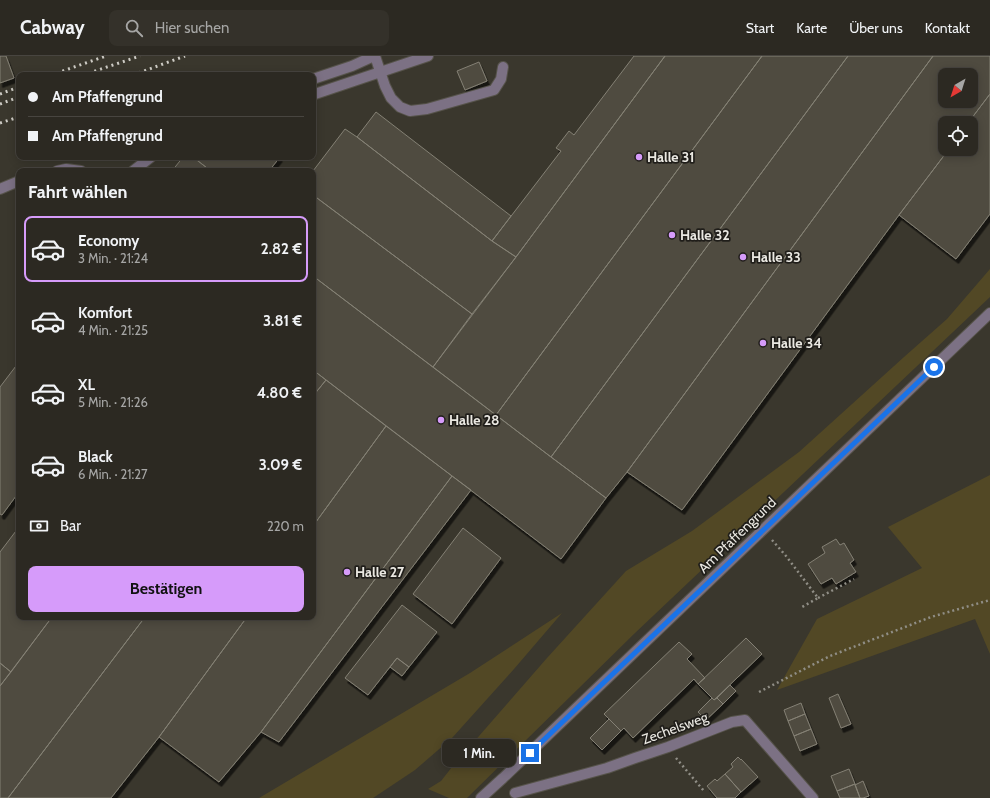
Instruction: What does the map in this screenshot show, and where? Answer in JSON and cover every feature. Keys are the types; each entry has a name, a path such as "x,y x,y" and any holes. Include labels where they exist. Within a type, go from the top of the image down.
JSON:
{"street":[{"path":"316,78 352,66 374,56 391,98 400,107 410,111 427,109 494,90 501,79 503,67"},
{"path":"316,94 428,56"},
{"path":"137,168 147,160"},
{"path":"0,189 16,182"},
{"name":"Am Pfaffengrund","path":"481,798 990,313"},
{"name":"Zechelsweg","path":"516,795 607,768 668,747 732,722 745,720 813,798"},
{"path":"503,778 516,795"}],"path":[{"path":"770,537 818,598"},
{"path":"802,607 854,579"},
{"path":"759,692 830,656 931,617 990,600"},
{"path":"668,747 704,791"}],"shaded area":[{"path":"990,269 990,297 635,633 467,798 449,798 428,789 441,781 547,658 626,571 692,531 799,452 947,319"},
{"path":"990,475 990,654 975,619 777,690 817,619 922,568 888,527"},
{"path":"562,613 452,738 415,770 373,798 259,798 470,673"}],"building":[{"path":"0,56 6,56 14,78 0,83"},
{"path":"634,56 665,56 516,257 492,241 561,151 556,148 569,131 574,135"},
{"name":"Halle 31","path":"665,56 762,56 496,415 433,367"},
{"name":"Halle 32","path":"762,56 848,56 551,457 496,415"},
{"name":"Halle 33","path":"848,56 933,56 627,472 606,498 551,457"},
{"name":"Halle 34","path":"933,56 990,56 990,94 973,116 938,116 938,156 944,156 682,510 627,472"},
{"path":"479,62 487,81 465,90 457,71"},
{"path":"990,94 990,214 956,259 899,215 944,156 978,156 978,116 973,116"},
{"path":"376,112 511,216 492,241 357,137"},
{"path":"345,129 492,241 516,257 472,314 316,197 315,168"},
{"path":"181,160 197,160 207,168 174,168"},
{"path":"197,160 278,160 271,168 207,168"},
{"path":"316,197 472,314 433,367 316,278"},
{"name":"Halle 28","path":"316,278 606,498 561,559 316,372"},
{"path":"16,366 16,496 2,515 0,514 0,387"},
{"path":"316,372 326,380 316,392"},
{"path":"326,380 386,426 316,522 316,392"},
{"name":"Halle 27","path":"386,426 452,476 261,732 219,782 159,737 245,620 316,620 316,522"},
{"path":"452,476 471,490 279,742 261,732"},
{"path":"463,528 501,558 452,624 413,594"},
{"path":"16,531 16,620 50,620 11,672 0,663 0,552"},
{"path":"836,539 840,545 844,543 854,560 850,563 856,572 836,584 832,578 821,584 808,564 825,553 822,547"},
{"path":"402,605 437,632 409,667 397,658 368,695 345,678"},
{"path":"50,620 143,620 8,798 0,798 0,686"},
{"path":"143,620 245,620 159,737 111,798 8,798"},
{"path":"746,638 762,654 714,700 698,684"},
{"path":"679,642 692,654 687,659 705,678 698,684 694,679 633,738 624,728 621,731 604,714"},
{"path":"397,658 409,667 402,676 390,667"},
{"path":"0,663 11,672 0,686"},
{"path":"730,685 736,691 723,704 717,698"},
{"path":"838,694 851,724 841,728 829,698"},
{"path":"712,698 714,700 717,698 723,704 706,720 698,712"},
{"path":"801,703 805,714 788,721 784,710"},
{"path":"805,714 811,729 794,736 788,721"},
{"path":"609,719 621,731 602,750 590,738"},
{"path":"811,729 817,744 800,751 794,736"},
{"path":"738,757 758,777 741,792 725,774 733,767 731,764"},
{"path":"849,769 855,784 837,791 831,776"},
{"path":"725,774 741,792 735,798 717,798 707,786 715,779 717,781"},
{"path":"863,781 869,796 860,798 855,785"},
{"path":"855,784 860,798 840,798 837,791"}],"railway":[{"path":"60,72 106,56"},
{"path":"92,72 140,56"},
{"path":"141,72 185,56"},
{"path":"0,94 16,88"},
{"path":"0,104 16,98"},
{"path":"0,123 16,118"}],"place":[{"name":"Halle 31","path":"639,157"},
{"name":"Halle 32","path":"672,235"},
{"name":"Halle 33","path":"743,257"},
{"name":"Halle 34","path":"763,343"},
{"name":"Halle 28","path":"441,420"},
{"name":"Halle 27","path":"347,572"}],"route":[{"path":"530,753 934,367"}]}
